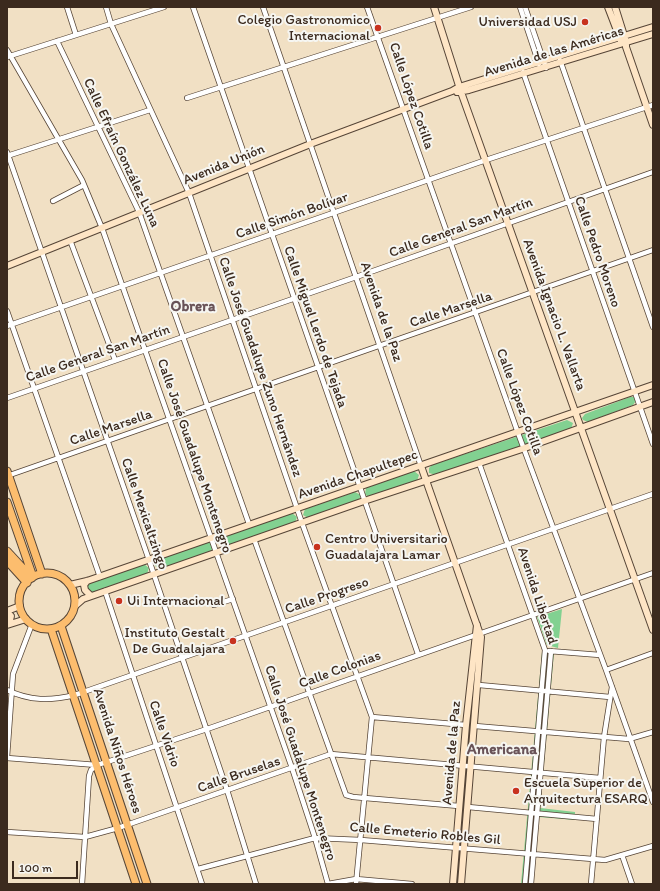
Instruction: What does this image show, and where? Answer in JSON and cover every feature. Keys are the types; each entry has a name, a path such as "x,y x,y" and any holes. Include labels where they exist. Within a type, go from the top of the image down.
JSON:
{"main road":[{"path":"7,474 42,574"},
{"path":"7,502 31,579"},
{"path":"7,551 31,579"},
{"path":"7,561 31,579"},
{"path":"42,574 58,575 70,585 75,595 75,606 70,618 61,626 51,629 44,629 29,622 20,606 21,592 31,579 42,574"},
{"name":"Avenida Niños Héroes","path":"61,626 147,884"},
{"name":"Avenida Niños Héroes","path":"51,629 136,884"}],"street":[{"path":"67,7 76,35"},
{"name":"Calle José Guadalupe Zuno Hernández","path":"106,7 111,24 188,193 297,509 372,717 366,798 356,882"},
{"path":"8,57 162,7"},
{"name":"Calle Miguel Lerdo de Tejada","path":"193,7 418,654"},
{"name":"Avenida de la Paz","path":"263,7 477,625 479,685 461,884"},
{"name":"Calle López Cotilla","path":"367,7 518,433 612,686 653,802"},
{"name":"Avenida Ignacio L. Vallarta","path":"434,7 460,90 653,630"},
{"path":"187,98 471,7"},
{"path":"520,7 542,65"},
{"path":"525,7 542,65"},
{"path":"608,7 624,41"},
{"path":"615,7 624,41 653,125"},
{"name":"Avenida de las Américas","path":"624,41 653,27"},
{"name":"Avenida de las Américas","path":"460,90 624,41 653,34"},
{"name":"Calle Efraín González Luna","path":"57,41 139,212 250,524"},
{"name":"Calle José Guadalupe Montenegro","path":"7,50 8,57 59,140 84,185 102,228 292,768 315,838 328,884"},
{"path":"560,60 629,259 651,316 653,327"},
{"name":"Calle Pedro Moreno","path":"522,71 653,444"},
{"name":"Avenida Unión","path":"7,266 310,144 403,108 452,91 460,90"},
{"name":"Calle Simón Bolívar","path":"9,326 486,160 653,104"},
{"path":"7,155 59,140 150,110"},
{"name":"Calle Mexicaltzingo","path":"7,155 154,574 181,658 227,790 256,884"},
{"name":"Calle General San Martín","path":"7,398 451,244 653,172"},
{"path":"53,201 84,185"},
{"path":"70,240 115,360"},
{"name":"Calle Marsella","path":"7,474 108,441 653,250"},
{"path":"7,311 9,326 34,389 100,577"},
{"name":"Avenida Chapultepec","path":"70,585 100,577 653,385"},
{"name":"Avenida Chapultepec","path":"75,606 83,599 105,591 364,501 524,448 653,402"},
{"name":"Avenida Libertad","path":"480,463 545,650 525,884"},
{"name":"Calle Progreso","path":"9,691 42,700 84,692 653,494"},
{"path":"254,539 346,795 349,797 459,806"},
{"name":"Calle Colonias","path":"7,757 97,764 107,762 206,730 357,675 653,573"},
{"path":"87,581 84,586 85,590 91,596"},
{"name":"Calle Vidrio","path":"105,591 202,884"},
{"path":"214,605 233,599"},
{"path":"7,757 9,691 29,622 8,625 11,616 7,612 20,606"},
{"name":"Avenida de la Paz","path":"453,884 466,725 478,633"},
{"path":"545,650 600,655"},
{"name":"Avenida Libertad","path":"531,884 551,651"},
{"path":"606,670 653,653"},
{"path":"479,685 610,697"},
{"path":"591,884 604,737 612,686"},
{"path":"372,717 466,725"},
{"path":"475,726 631,739 653,732"},
{"name":"Calle Bruselas","path":"7,832 85,837 128,825 331,754 600,778"},
{"path":"82,884 89,776 91,770 97,764"},
{"path":"468,807 597,819"},
{"name":"Calle Emeterio Robles Gil","path":"198,869 315,838 464,848 593,860 610,859 653,846"},
{"path":"622,855 632,884"},
{"path":"328,884 356,882 412,884"}],"green space":[{"path":"630,397 635,397 636,401 633,405 588,422 582,418 585,414"},
{"path":"567,420 573,423 571,429 436,475 429,473 429,468 432,465"},
{"path":"414,471 419,475 417,481 368,497 365,494 366,488"},
{"path":"355,492 361,495 359,500 308,518 303,515 305,509"},
{"path":"292,513 297,517 295,523 224,547 219,544 220,538"},
{"path":"208,542 211,543 213,549 211,552 161,569 155,566 157,559"},
{"path":"144,564 149,568 147,574 90,594 85,585"},
{"path":"562,609 558,648 547,645 537,617"},
{"path":"542,652 554,653 540,808 575,812 575,820 539,817 533,884 521,884"}],"place":[{"name":"Universidad USJ","path":"585,22"},
{"name":"Colegio Gastronomico Internacional","path":"378,28"},
{"name":"Centro Universitario Guadalajara Lamar","path":"317,547"},
{"name":"Ui Internacional","path":"119,601"},
{"name":"Instituto Gestalt De Guadalajara","path":"233,641"},
{"name":"Escuela Superior de Arquitectura ESARQ","path":"516,791"}],"district":[{"name":"Obrera","path":"193,307"},
{"name":"Americana","path":"502,750"}]}
